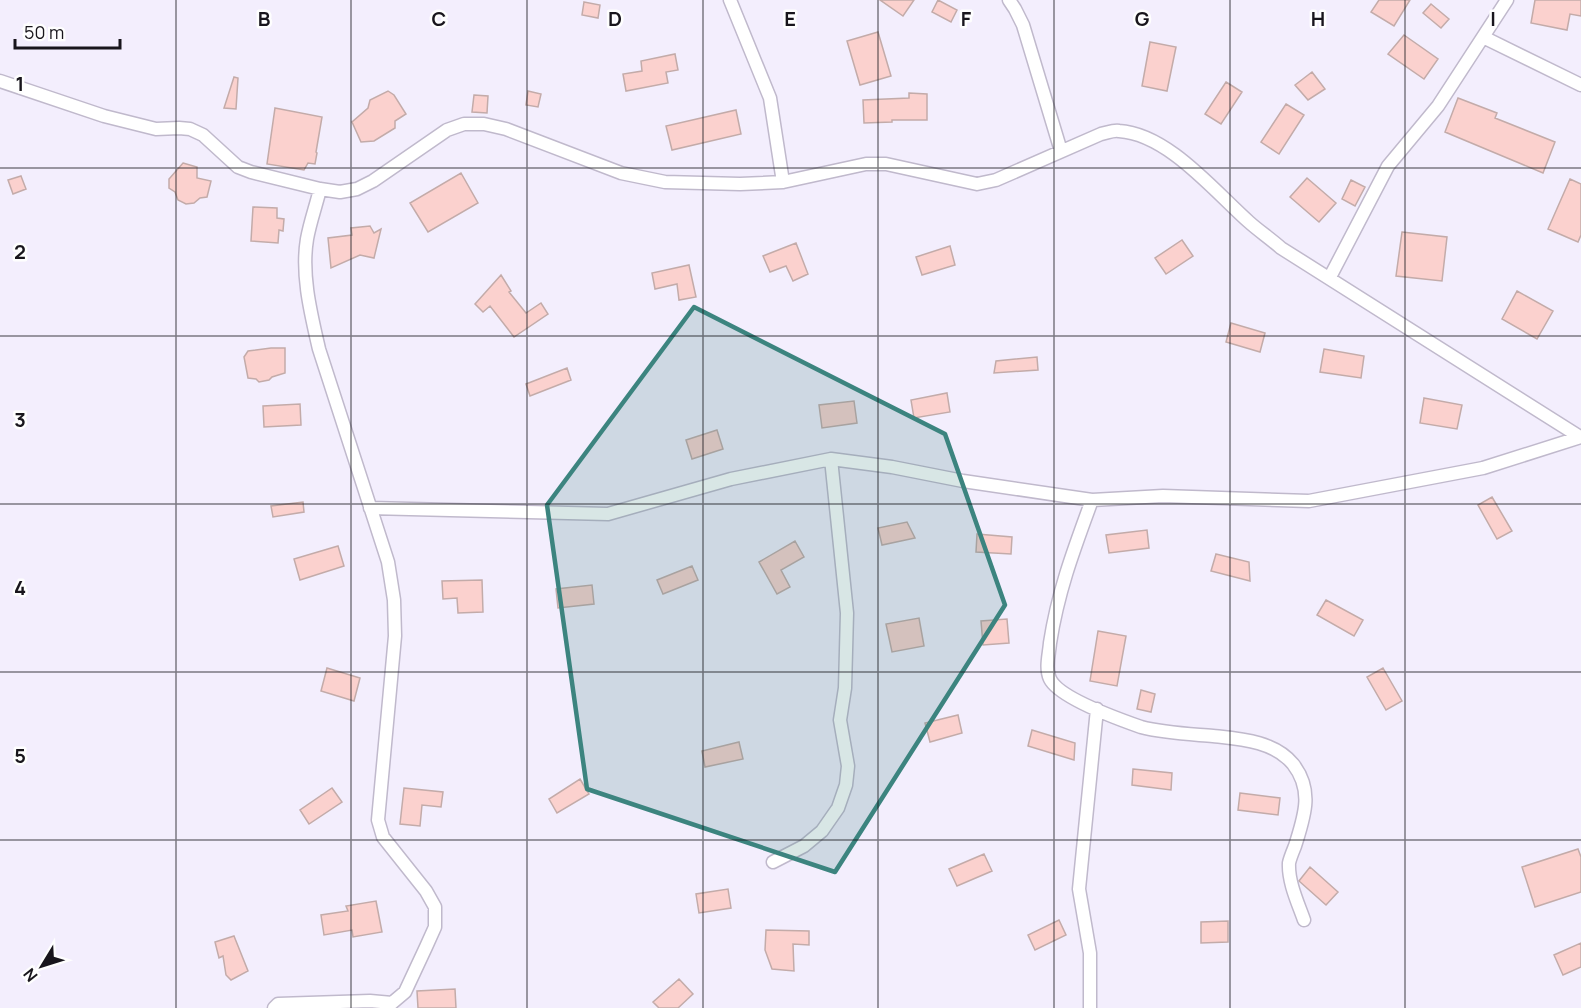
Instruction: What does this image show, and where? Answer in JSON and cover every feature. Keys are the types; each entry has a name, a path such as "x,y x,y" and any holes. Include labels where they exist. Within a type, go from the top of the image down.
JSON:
{"street":[{"path":"730,0 770,98 783,182"},
{"path":"1009,0 1023,26 1061,151"},
{"path":"1330,277 1388,166 1438,106 1507,0"},
{"path":"1482,37 1581,85"},
{"path":"0,81 105,116 156,129 190,129 203,135 238,167 320,189 340,192 357,189 373,181 447,130 464,124 484,124 506,129 621,173 643,179 665,182 740,184 783,182 866,164 886,164 977,184 996,180 1101,134 1117,130 1137,134 1163,147 1189,165 1281,248 1580,437"},
{"path":"274,1008 278,1004 370,1001 393,1005 405,992 435,927 435,907 426,891 382,837 378,820 395,636 394,600 388,562 311,314 307,283 307,240 320,189"},
{"path":"370,508 608,514 731,479 831,459 1092,500 1163,496 1309,501 1482,468 1580,437"},
{"path":"773,862 804,846 822,831 838,808 846,785 848,766 840,720 845,688 847,613 831,459"},
{"path":"1092,500 1067,567 1056,606 1047,666 1050,680 1074,700 1142,727 1261,744 1280,752 1293,764 1304,783 1306,798 1305,813 1289,863 1292,884 1304,920"},
{"path":"1090,1008 1090,954 1079,889 1097,709"}],"highlighted area":[{"path":"694,307 945,434 1005,605 835,872 587,789 547,505"}],"building":[{"path":"880,0 914,0 903,16"},
{"path":"938,0 957,10 951,22 932,12"},
{"path":"1379,0 1410,0 1394,26 1371,12"},
{"path":"1535,0 1581,0 1581,16 1570,14 1567,30 1531,23"},
{"path":"584,2 600,5 598,18 582,15"},
{"path":"1431,4 1449,19 1441,28 1423,13"},
{"path":"878,32 891,76 860,85 847,41"},
{"path":"1404,35 1438,59 1424,79 1388,54"},
{"path":"1150,42 1176,47 1167,91 1142,86"},
{"path":"675,54 678,70 666,72 668,83 626,91 623,74 642,71 641,61"},
{"path":"1312,72 1325,89 1308,100 1295,85"},
{"path":"234,77 238,78 236,109 224,108"},
{"path":"1226,82 1242,92 1221,124 1205,114"},
{"path":"388,91 394,95 406,114 395,121 395,128 374,141 361,142 352,122 368,108 370,100"},
{"path":"528,91 541,94 538,107 526,105"},
{"path":"909,93 927,94 927,120 864,123 863,100 909,98"},
{"path":"474,95 488,96 487,113 472,112"},
{"path":"1458,98 1497,113 1495,118 1555,142 1543,173 1445,132"},
{"path":"1286,104 1304,115 1279,154 1261,142"},
{"path":"275,108 322,117 315,164 308,163 304,170 267,164"},
{"path":"736,110 741,134 672,150 666,126"},
{"path":"183,163 197,167 197,178 211,181 207,197 186,204 178,200 175,192 169,188 169,179"},
{"path":"461,173 478,203 428,232 410,203"},
{"path":"21,176 26,189 13,194 8,180"},
{"path":"1307,178 1336,203 1319,222 1290,197"},
{"path":"1570,179 1581,184 1581,235 1578,242 1548,229"},
{"path":"1351,180 1365,187 1355,206 1342,199"},
{"path":"253,207 277,208 277,218 284,219 283,231 279,230 278,243 251,241"},
{"path":"370,226 374,233 381,229 374,258 360,255 331,268 328,238 352,235 351,228"},
{"path":"1402,232 1447,237 1442,281 1396,276"},
{"path":"1182,240 1193,256 1166,274 1155,258"},
{"path":"796,243 808,274 793,281 786,266 770,272 763,256"},
{"path":"950,246 955,265 922,275 916,257"},
{"path":"689,265 696,297 679,300 677,284 655,289 652,273"},
{"path":"501,275 511,291 509,292 526,313 541,303 548,314 514,337 490,306 483,312 475,304"},
{"path":"1517,291 1553,311 1537,339 1502,319"},
{"path":"1231,323 1265,333 1260,352 1226,342"},
{"path":"285,348 285,373 259,382 248,378 244,357 248,351"},
{"path":"1324,349 1364,356 1361,378 1320,372"},
{"path":"1037,357 1038,370 994,373 996,361"},
{"path":"567,368 571,380 530,396 526,384"},
{"path":"947,393 950,412 914,418 911,400"},
{"path":"1424,398 1462,405 1457,429 1420,423"},
{"path":"854,401 857,423 822,428 819,405"},
{"path":"300,404 301,425 264,427 263,406"},
{"path":"717,430 723,449 692,459 686,440"},
{"path":"1492,497 1512,531 1497,539 1478,505"},
{"path":"303,502 304,512 273,517 271,506"},
{"path":"907,522 915,538 882,545 878,528"},
{"path":"1147,530 1149,548 1109,553 1106,535"},
{"path":"977,534 1012,537 1011,554 976,552"},
{"path":"795,541 804,557 781,570 790,587 777,594 759,562"},
{"path":"338,546 344,566 300,580 294,559"},
{"path":"1216,554 1249,562 1250,581 1211,571"},
{"path":"692,566 698,580 663,594 657,580"},
{"path":"482,580 483,612 458,613 457,598 443,599 442,581"},
{"path":"592,585 594,604 558,608 556,589"},
{"path":"1326,600 1363,620 1354,636 1317,615"},
{"path":"919,618 924,646 892,652 886,624"},
{"path":"1007,619 1009,643 983,645 981,621"},
{"path":"1098,631 1126,636 1117,686 1090,681"},
{"path":"327,668 360,678 354,701 321,691"},
{"path":"1383,668 1402,701 1386,710 1367,677"},
{"path":"1141,690 1155,694 1151,712 1137,709"},
{"path":"958,715 962,733 930,742 925,723"},
{"path":"1032,730 1075,743 1074,760 1028,746"},
{"path":"739,742 743,759 705,767 702,751"},
{"path":"1133,769 1172,773 1171,790 1132,785"},
{"path":"580,779 589,794 557,813 549,799"},
{"path":"332,788 342,802 309,824 300,810"},
{"path":"404,788 443,792 441,807 422,805 420,826 400,824"},
{"path":"1240,793 1280,798 1278,815 1238,810"},
{"path":"1578,849 1581,857 1581,892 1535,907 1522,867"},
{"path":"984,854 992,871 957,886 949,869"},
{"path":"1310,867 1338,892 1326,905 1299,881"},
{"path":"728,889 731,908 699,913 696,894"},
{"path":"376,901 382,932 353,937 352,930 324,935 321,915 348,911 346,906"},
{"path":"1059,920 1066,935 1035,950 1028,935"},
{"path":"1228,921 1228,942 1201,943 1201,922"},
{"path":"766,930 809,931 809,945 793,944 794,971 772,969 765,950"},
{"path":"234,936 248,971 231,980 226,975 223,956 219,958 215,942"},
{"path":"1581,943 1581,967 1563,975 1554,955"},
{"path":"679,979 693,994 678,1008 659,1008 653,1002"},
{"path":"455,989 456,1008 418,1008 417,991"}]}
